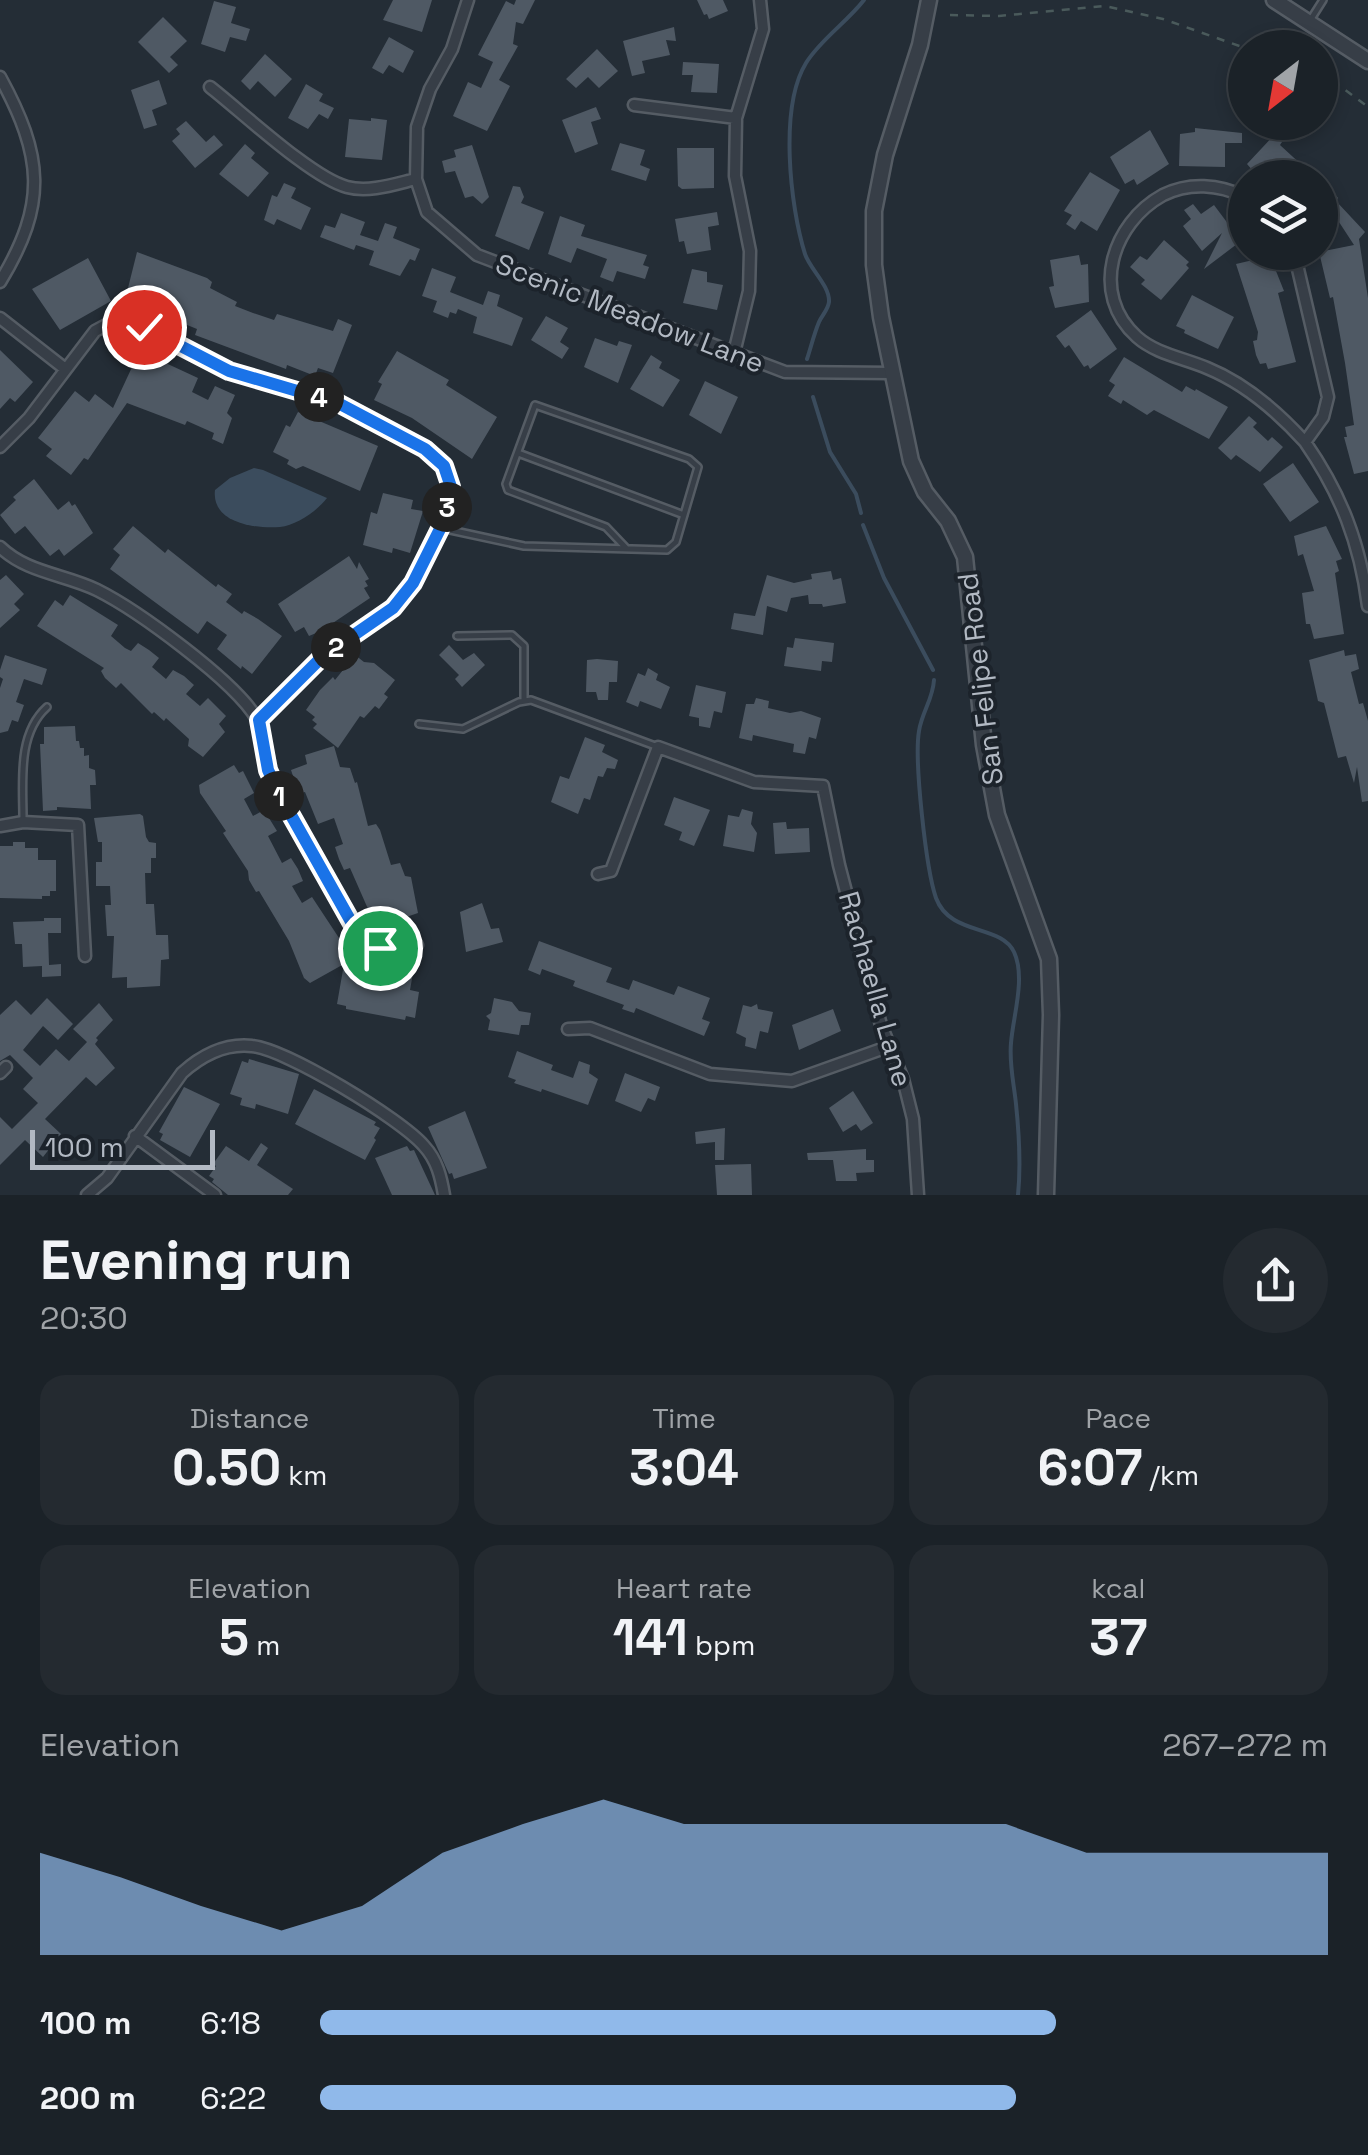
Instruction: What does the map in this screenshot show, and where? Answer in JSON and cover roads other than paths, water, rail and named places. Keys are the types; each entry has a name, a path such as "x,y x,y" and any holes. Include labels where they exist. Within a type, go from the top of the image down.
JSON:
{"street":[{"name":"Scenic Meadow Lane","path":"468,0 452,49 430,89 417,127 416,179 428,212 477,255 785,372 892,373"},
{"path":"734,352 748,291 750,251 735,176 736,118 763,30 760,0"},
{"name":"San Felipe Road","path":"930,0 920,46 885,155 874,212 874,265 911,462 966,557 984,745 998,815 1049,959 1046,1195"},
{"path":"1274,0 1368,61"},
{"path":"0,77 19,112 32,149 35,188 28,225 0,282"},
{"path":"210,87 322,176 349,188 372,188 416,179"},
{"path":"634,105 736,118"},
{"path":"1228,190 1202,186 1178,190 1153,202 1129,223 1120,238 1111,270 1112,295 1122,318 1141,341 1231,379 1280,416 1305,442 1339,496 1352,528 1368,606"},
{"path":"1298,270 1328,401 1320,423 1305,442"},
{"path":"0,318 64,368"},
{"path":"0,447 28,418 95,331 124,322 144,327 229,371 338,403 425,449 444,466 451,487 441,528 413,583 393,608 322,657 259,720"},
{"path":"0,547 25,566 98,590 170,638 224,682 259,720 268,770 278,792 358,934 380,948 403,950 417,946"},
{"path":"598,874 611,870 658,747"},
{"name":"Rachaella Lane","path":"658,747 754,782 822,786 882,1026 904,1080 913,1119 918,1195"},
{"path":"0,826 22,822 78,825 85,956"},
{"path":"568,1029 590,1028 710,1074 792,1081 890,1046"},
{"path":"87,1195 107,1178 182,1074 197,1060 229,1046 254,1046 282,1055 399,1122 435,1161 444,1195"},
{"path":"135,1136 215,1195"}],"lane":[{"path":"1309,21 1323,0"},
{"path":"441,528 524,546 667,550 676,542 698,466 690,459 535,405 506,484 508,490 606,527 626,548"},
{"path":"518,452 684,515"},
{"path":"456,636 512,635 524,646 524,701"},
{"path":"419,724 463,729 524,701 658,747"},
{"path":"22,822 23,755 34,718 47,707"}],"water":[{"path":"254,468 327,498 306,517 286,526 259,527 237,522 220,510 215,490 230,478"}],"waterway":[{"path":"807,359 829,302 805,254 795,210 790,157 792,105 806,63 864,0"},
{"path":"813,397 830,452 856,494 861,513"},
{"path":"863,525 884,578 933,670"},
{"path":"934,680 920,724 918,765 928,864 936,898 952,919 1007,943 1014,952 1019,973 1011,1051 1019,1138 1018,1195"}]}
